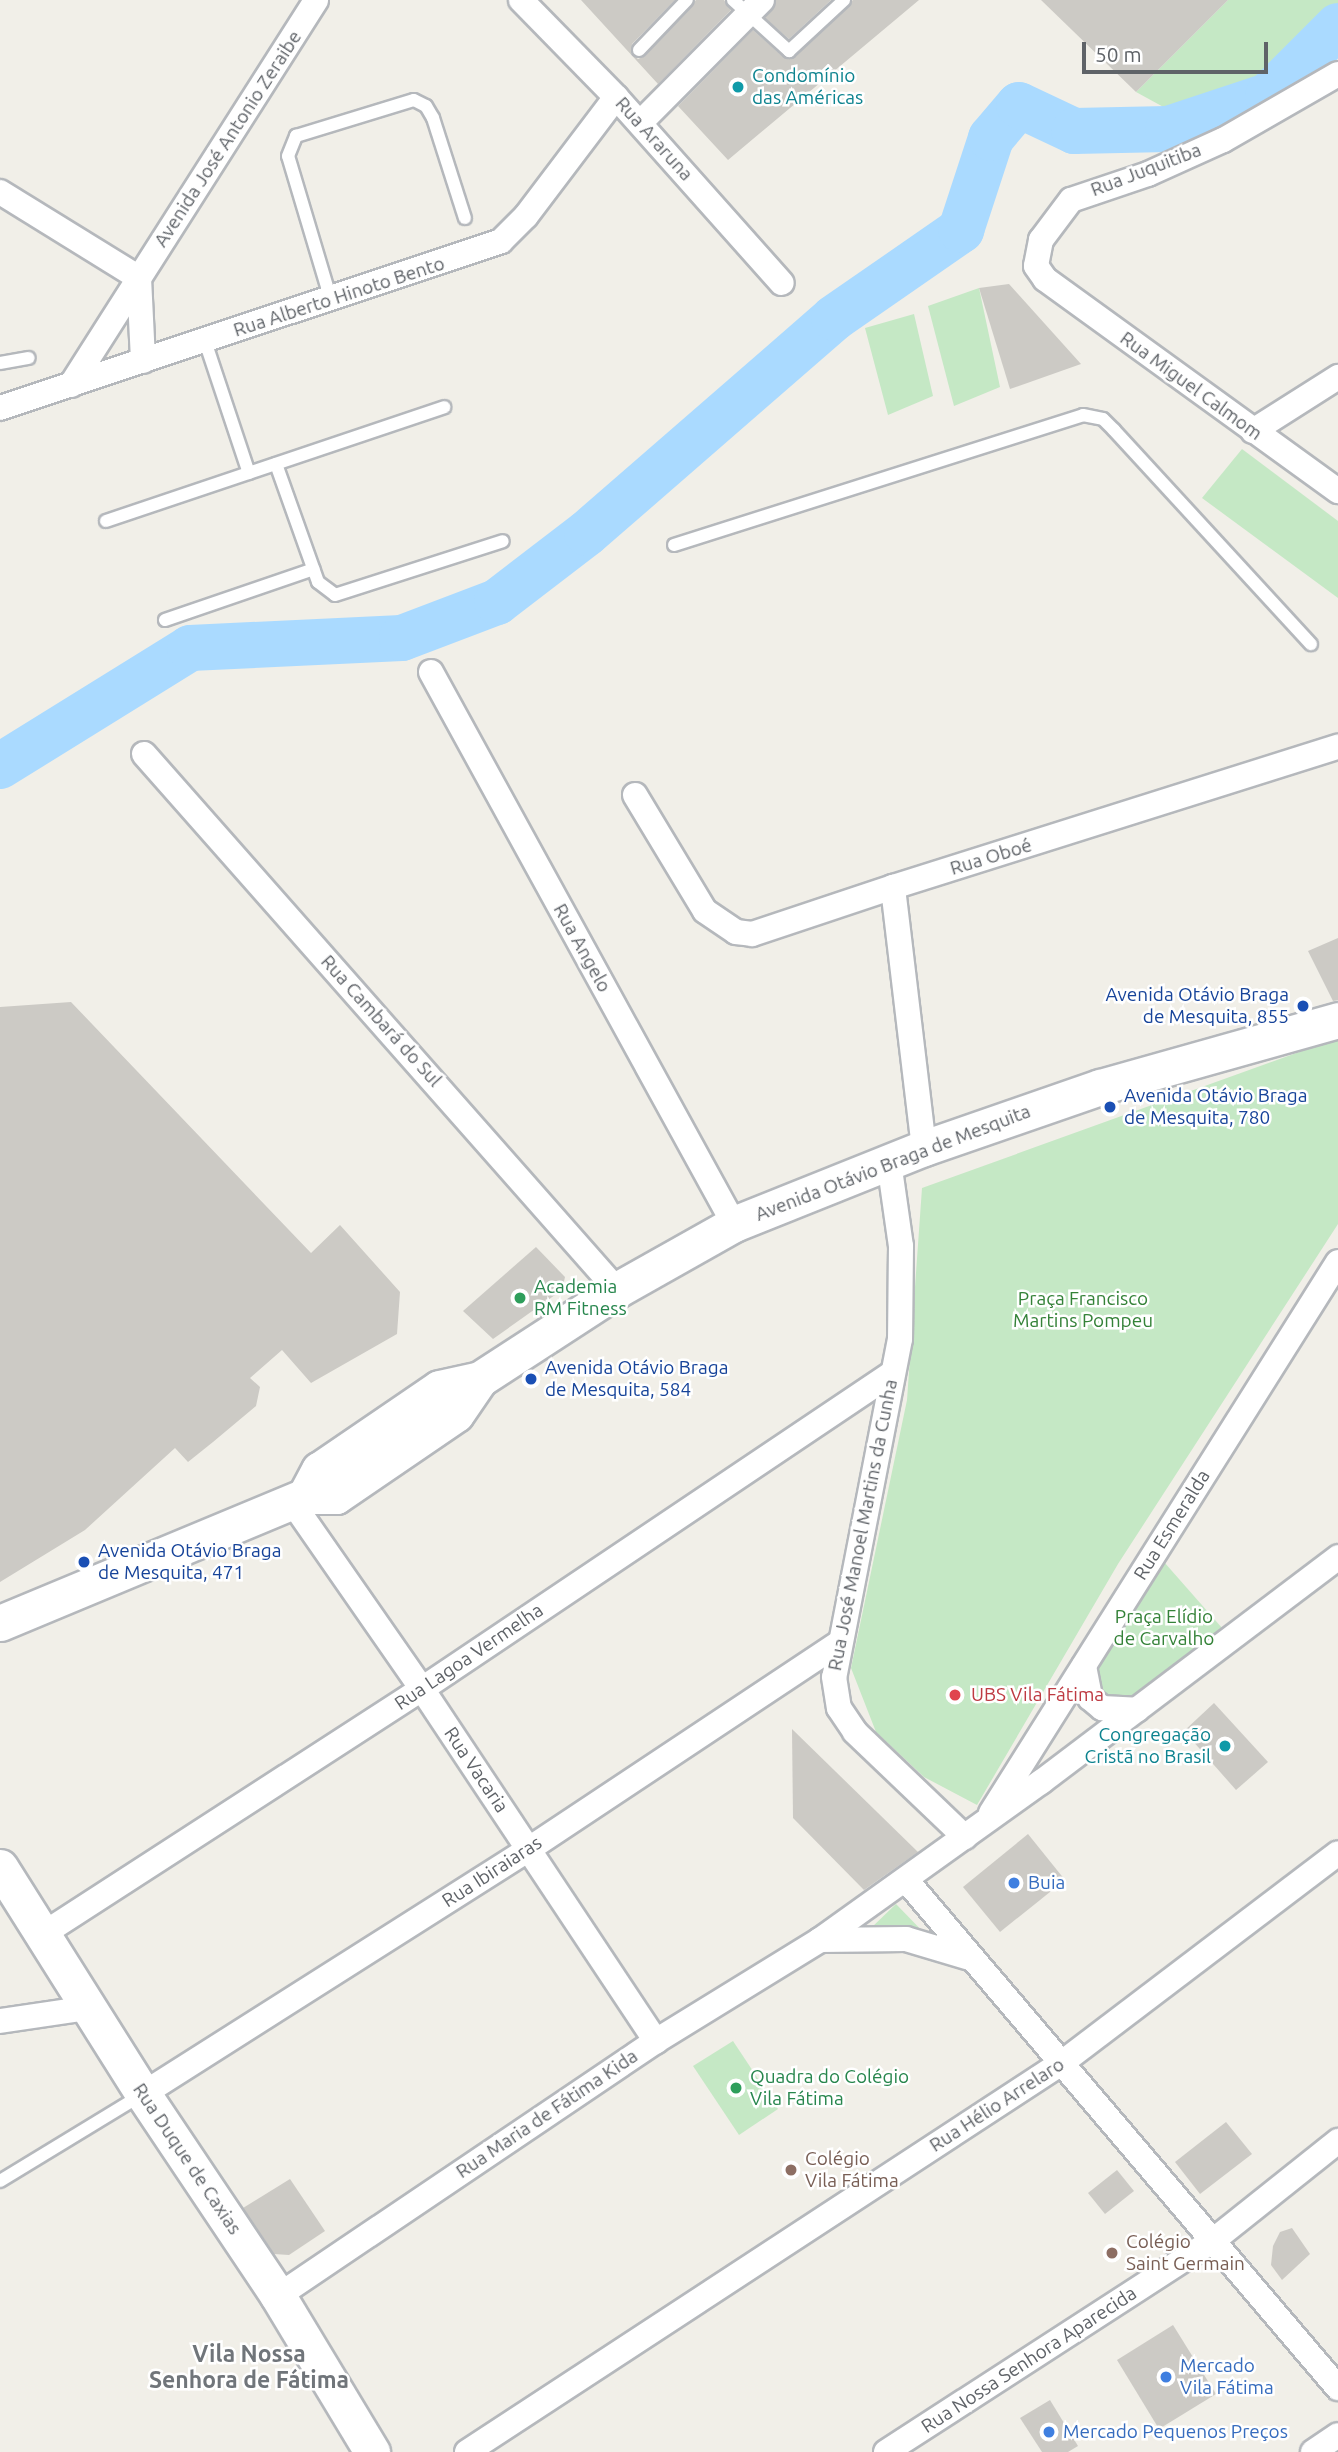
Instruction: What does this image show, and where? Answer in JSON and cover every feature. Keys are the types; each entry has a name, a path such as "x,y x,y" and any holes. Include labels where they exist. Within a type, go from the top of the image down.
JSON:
{"main road":[{"name":"Avenida Otávio Braga de Mesquita","path":"0,1623 298,1499 334,1497 360,1482 456,1414 480,1379 617,1290 734,1224 923,1148 1100,1087 1338,1020"},
{"name":"Rua Duque de Caxias","path":"0,1867 143,2094 278,2296 372,2452"}],"street":[{"name":"Avenida José Antonio Zeraibe","path":"71,385 316,0"},
{"name":"Rua Araruna","path":"521,0 616,97 782,284"},
{"path":"639,124 747,5"},
{"name":"Rua Juquitiba","path":"1045,279 1036,266 1041,240 1071,200 1092,189 1148,174 1223,140 1338,74"},
{"name":"Rua Alberto Hinoto Bento","path":"0,408 331,300 501,241 526,216 616,97"},
{"path":"0,192 139,278 143,361"},
{"name":"Rua Miguel Calmom","path":"1045,279 1338,491"},
{"path":"1253,430 1338,377"},
{"name":"Rua Angelo","path":"431,672 734,1224"},
{"name":"Rua Oboé","path":"635,795 705,911 736,932 752,934 1338,747"},
{"name":"Rua Cambará do Sul","path":"144,754 617,1290"},
{"path":"893,887 923,1148"},
{"name":"Rua José Manoel Martins da Cunha","path":"888,1163 901,1246 900,1339 837,1644 834,1677 839,1708 855,1732 975,1830"},
{"name":"Rua Esmeralda","path":"975,1830 1084,1666 1338,1262"},
{"name":"Rua Lagoa Vermelha","path":"43,1934 422,1689 891,1374"},
{"name":"Rua Vacaria","path":"298,1499 656,2041"},
{"name":"Rua Maria de Fátima Kida","path":"278,2296 656,2041 820,1940 975,1830 1338,1557"},
{"name":"Rua Ibiraiaras","path":"143,2094 529,1849 837,1644"},
{"path":"1084,1666 1090,1698 1102,1708 1137,1710"},
{"name":"Rua Hélio Arrelaro","path":"467,2452 1063,2062 1338,1853"},
{"path":"906,1880 968,1957 1063,2062 1338,2388"},
{"path":"820,1940 906,1940 931,1943 968,1957"},
{"path":"0,2021 88,2008"},
{"name":"Rua Nossa Senhora Aparecida","path":"886,2452 1214,2240 1338,2141"},
{"path":"1313,2452 1338,2435"}],"lane":[{"path":"639,50 687,0"},
{"path":"747,5 789,51 844,0"},
{"path":"331,300 288,156 296,136 403,100 414,100 433,118 466,218"},
{"path":"205,341 249,473"},
{"path":"0,363 29,358"},
{"path":"106,521 444,407"},
{"path":"674,545 1083,415 1103,419 1114,430 1311,644"},
{"path":"276,464 314,569 325,589 346,594 503,541"},
{"path":"165,620 314,569"},
{"path":"0,2181 143,2094"}],"green space":[{"path":"1228,0 1338,0 1338,52 1222,139 1136,92"},
{"path":"979,288 1000,387 954,406 928,306"},
{"path":"914,314 933,396 888,415 865,328"},
{"path":"1242,449 1338,521 1338,598 1202,498"},
{"name":"Praça Francisco Martins Pompeu","path":"1338,1038 1338,1224 1118,1564 977,1805 924,1777 876,1732 851,1668 907,1400 922,1188"},
{"name":"Praça Elídio de Carvalho","path":"1157,1554 1230,1637 1117,1709 1104,1706 1090,1669"},
{"path":"896,1904 930,1939 871,1928"},
{"name":"Quadra do Colégio Vila Fátima","path":"733,2041 778,2109 739,2135 693,2066"}],"building":[{"path":"581,0 675,0 632,44 631,53 638,59 645,56 696,0 724,0 731,10 658,84"},
{"path":"776,0 831,0 789,39 765,18"},
{"path":"853,0 919,0 728,160 678,106 753,30 783,57 792,59"},
{"path":"1041,0 1228,0 1136,92"},
{"path":"1009,284 1081,364 1010,389 979,288"},
{"path":"1338,938 1338,1000 1333,1001 1308,951"},
{"path":"71,1002 311,1253 340,1225 400,1292 397,1334 311,1383 282,1350 250,1378 260,1387 256,1406 213,1442 188,1462 175,1448 85,1530 0,1582 0,1007"},
{"path":"536,1247 565,1277 562,1290 493,1339 463,1311"},
{"name":"Congregação Cristã no Brasil","path":"1214,1703 1268,1762 1236,1790 1184,1731"},
{"path":"792,1729 918,1852 864,1890 793,1818"},
{"name":"Buia","path":"1028,1834 1065,1880 1000,1932 963,1887"},
{"path":"1226,2122 1252,2154 1200,2194 1175,2162"},
{"path":"1117,2170 1134,2191 1105,2214 1088,2193"},
{"path":"290,2179 325,2231 289,2255 274,2254 243,2208"},
{"path":"1292,2228 1310,2254 1282,2280 1271,2265 1273,2246 1280,2232"},
{"name":"Mercado Vila Fátima","path":"1173,2325 1216,2394 1159,2429 1117,2360"},
{"name":"Mercado Pequenos Preços","path":"1050,2400 1078,2446 1068,2452 1042,2452 1020,2418"}],"waterway":[{"path":"0,766 190,648 402,638 497,602 587,533 834,318 961,230 991,138 1019,105 1074,131 1168,129 1268,96 1338,26"}],"place":[{"name":"Condomínio das Américas","path":"738,87"},
{"name":"Avenida Otávio Braga de Mesquita, 855","path":"1303,1006"},
{"name":"Avenida Otávio Braga de Mesquita, 780","path":"1110,1107"},
{"name":"Academia RM Fitness","path":"520,1298"},
{"name":"Avenida Otávio Braga de Mesquita, 584","path":"531,1379"},
{"name":"Avenida Otávio Braga de Mesquita, 471","path":"84,1562"},
{"name":"UBS Vila Fátima","path":"955,1695"},
{"name":"Congregação Cristã no Brasil","path":"1225,1746"},
{"name":"Buia","path":"1014,1883"},
{"name":"Quadra do Colégio Vila Fátima","path":"736,2088"},
{"name":"Colégio Vila Fátima","path":"791,2170"},
{"name":"Colégio Saint Germain","path":"1112,2253"},
{"name":"Mercado Vila Fátima","path":"1166,2377"},
{"name":"Mercado Pequenos Preços","path":"1049,2432"}],"district":[{"name":"Vila Nossa Senhora de Fátima","path":"249,2367"}]}
